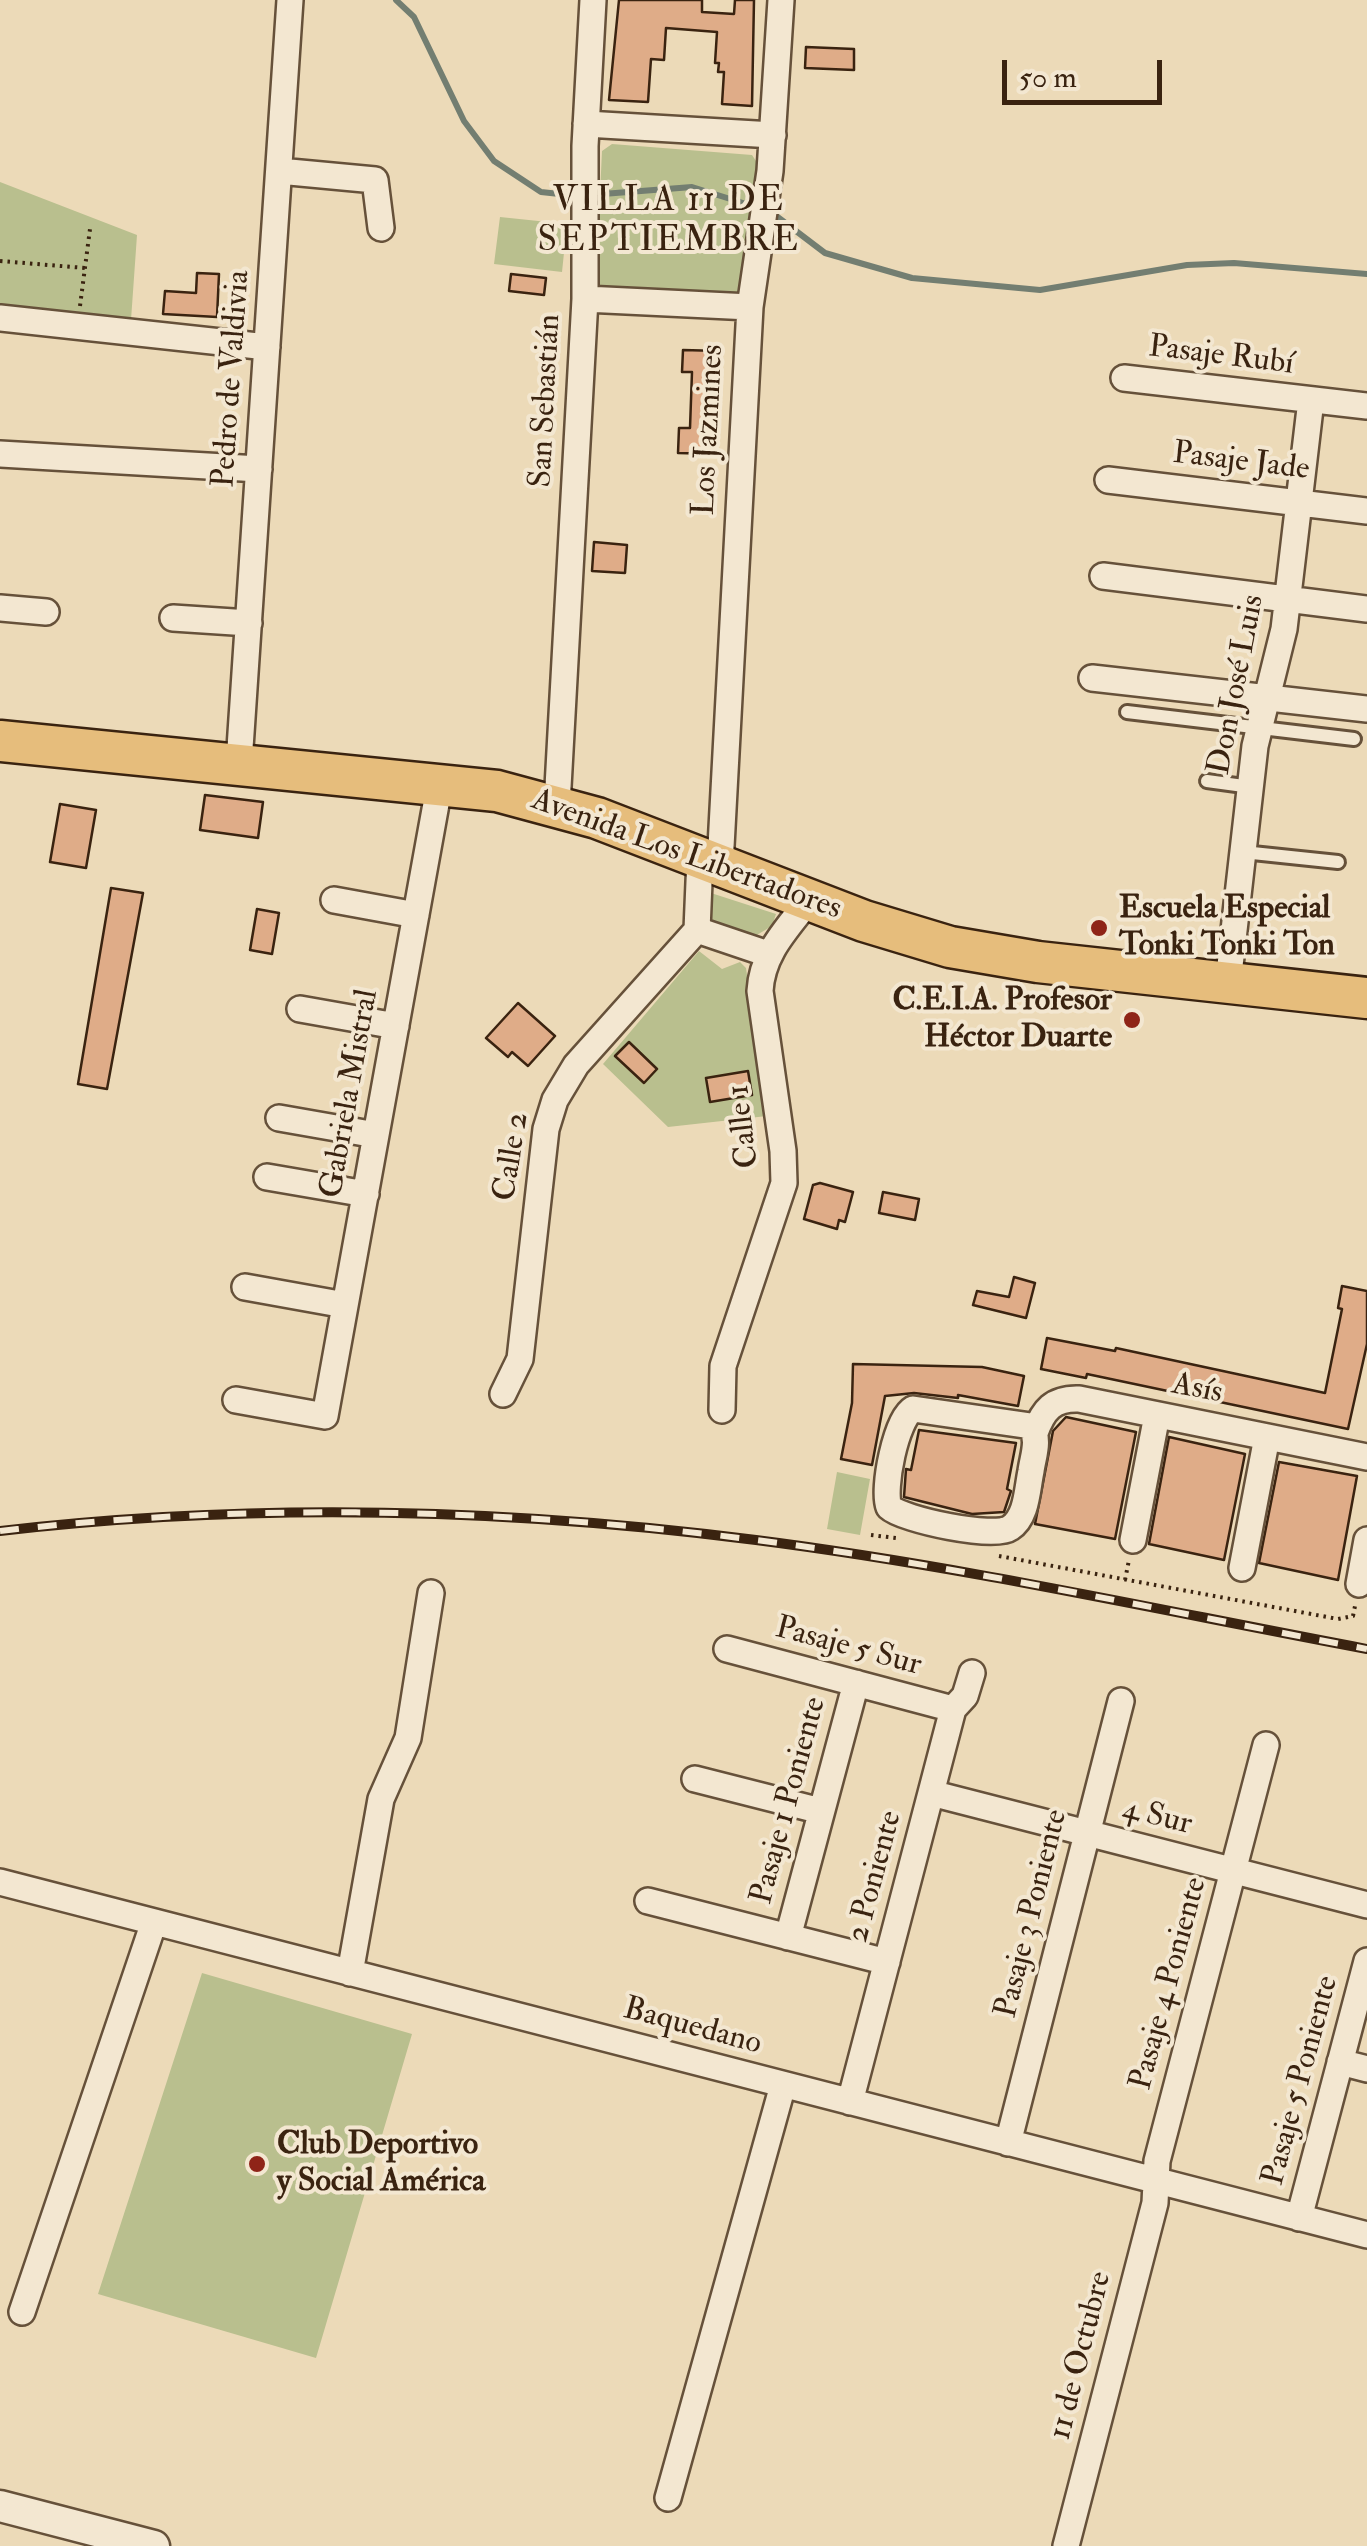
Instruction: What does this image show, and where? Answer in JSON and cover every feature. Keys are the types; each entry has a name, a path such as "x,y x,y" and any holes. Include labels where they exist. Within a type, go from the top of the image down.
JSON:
{"main road":[{"name":"Avenida Los Libertadores","path":"0,741 440,782 558,805 907,936 994,956 1367,998"}],"street":[{"name":"Pedro de Valdivia","path":"240,762 290,0"},
{"name":"San Sebastián","path":"558,805 585,298 586,124 593,0"},
{"name":"Los Jazmines","path":"710,862 750,307 773,135 781,0"},
{"path":"586,124 773,135"},
{"path":"279,171 376,180 381,228"},
{"path":"585,298 750,307"},
{"path":"0,318 267,347"},
{"name":"Pasaje Rubí","path":"1124,378 1367,406"},
{"name":"Don José Luis","path":"1228,982 1258,728 1288,599 1311,400"},
{"path":"0,454 259,469"},
{"name":"Pasaje Jade","path":"1108,480 1367,512"},
{"path":"1104,576 1367,609"},
{"path":"0,608 46,612"},
{"path":"173,618 249,624"},
{"path":"1092,678 1367,710"},
{"name":"Gabriela Mistral","path":"236,1400 326,1416 440,782"},
{"path":"710,862 697,930 768,954"},
{"path":"334,900 416,915"},
{"name":"Calle 1","path":"722,1410 723,1366 784,1183 784,1151 760,991 768,954 809,900"},
{"name":"Calle 2","path":"503,1394 520,1359 546,1129 555,1100 576,1065 697,930"},
{"path":"300,1009 396,1026"},
{"path":"279,1118 376,1135"},
{"path":"267,1177 366,1194"},
{"path":"244,1287 345,1305"},
{"name":"Asís","path":"1035,1433 1041,1414 1069,1399 1267,1437 1366,1450"},
{"path":"913,1410 1013,1421 1031,1426 1035,1433 1023,1511 1006,1531 992,1533 903,1516 886,1501 900,1424 913,1410"},
{"path":"1133,1540 1156,1415"},
{"path":"1242,1568 1267,1437"},
{"path":"1359,1584 1367,1540"},
{"path":"350,1973 382,1792 408,1738 432,1593"},
{"name":"Pasaje 5 Sur","path":"727,1649 953,1708"},
{"name":"2 Poniente","path":"850,2102 953,1708 965,1696 972,1672"},
{"name":"Pasaje 1 Poniente","path":"788,1936 856,1683"},
{"name":"Pasaje 3 Poniente","path":"1008,2143 1121,1701"},
{"name":"Pasaje 4 Poniente","path":"1156,2181 1157,2161 1266,1745"},
{"path":"695,1779 822,1811"},
{"name":"4 Sur","path":"931,1793 1367,1905"},
{"name":"Baquedano","path":"0,1882 1367,2236"},
{"path":"648,1901 887,1962"},
{"path":"22,2312 154,1922"},
{"name":"Pasaje 5 Poniente","path":"1300,2218 1367,1961"},
{"path":"1340,2062 1367,2068"},
{"path":"668,2498 782,2085"},
{"name":"11 de Octubre","path":"1066,2546 1155,2203 1156,2181"},
{"path":"0,2506 134,2544"}],"lane":[{"path":"1126,712 1354,739"},
{"path":"1207,780 1250,786"},
{"path":"1243,852 1338,862"}],"path":[{"path":"77,326 90,229"},
{"path":"0,260 85,268"},
{"path":"871,1536 901,1538"},
{"path":"990,1554 1232,1601 1338,1619 1352,1616"}],"green space":[{"path":"612,144 752,155 758,164 744,291 735,298 602,290 596,281 602,151"},
{"path":"0,182 137,235 131,320 0,311"},
{"path":"500,217 567,224 562,272 494,264"},
{"path":"711,893 776,914 772,926 750,939 712,925 706,917"},
{"path":"699,951 722,969 740,962 746,968 767,1116 668,1127 603,1064"},
{"path":"837,1472 870,1479 860,1535 827,1529"},
{"name":"Club Deportivo y Social América","path":"202,1973 412,2034 316,2358 98,2294"}],"building":[{"path":"619,0 702,0 702,12 734,14 735,0 754,0 752,106 722,104 724,72 718,72 719,63 715,63 717,32 666,28 664,60 651,59 648,102 609,100"},
{"path":"806,47 854,49 854,70 805,68"},
{"path":"197,273 219,274 217,317 163,314 165,291 196,293"},
{"path":"511,274 546,278 544,295 509,291"},
{"path":"683,350 720,351 715,454 678,453 679,428 690,428 692,372 682,372"},
{"path":"594,542 627,545 625,573 592,571"},
{"path":"205,795 263,802 258,838 200,830"},
{"path":"60,804 96,810 86,868 50,862"},
{"path":"111,888 143,893 107,1089 78,1084"},
{"path":"257,909 279,913 272,954 250,950"},
{"path":"518,1003 555,1036 528,1066 512,1052 508,1057 486,1038"},
{"path":"629,1042 657,1069 644,1083 615,1056"},
{"path":"748,1071 752,1095 710,1102 706,1078"},
{"path":"820,1183 853,1192 845,1222 839,1220 837,1229 804,1219 813,1185"},
{"path":"883,1192 919,1199 915,1220 879,1213"},
{"path":"1014,1277 1035,1283 1026,1318 973,1305 977,1291 1009,1297"},
{"path":"1342,1286 1367,1291 1367,1344 1348,1429 1087,1374 1086,1378 1041,1369 1047,1338 1115,1351 1116,1348 1325,1393 1342,1309 1338,1308"},
{"path":"853,1364 982,1367 1024,1376 1018,1406 958,1395 885,1396 872,1465 841,1459 852,1403"},
{"path":"1066,1417 1136,1432 1115,1539 1035,1524 1053,1431"},
{"path":"919,1430 1016,1443 1007,1489 1011,1491 1004,1512 972,1514 904,1497 906,1469 911,1470"},
{"path":"1169,1437 1245,1454 1224,1560 1149,1544"},
{"path":"1279,1462 1357,1476 1338,1580 1259,1563"}],"waterway":[{"path":"396,0 414,17 464,121 494,161 541,192 578,196"},
{"path":"590,195 692,187 759,208"},
{"path":"771,212 825,253 912,278 1040,290 1187,265 1234,263 1367,274"}],"railway":[{"path":"0,1531 94,1522 284,1513 473,1515 662,1529 909,1563 1367,1649"}],"place":[{"name":"Escuela Especial Tonki Tonki Ton","path":"1099,928"},
{"name":"C.E.I.A. Profesor Héctor Duarte","path":"1132,1020"},
{"name":"Club Deportivo y Social América","path":"257,2164"}],"district":[{"name":"VILLA 11 DE SEPTIEMBRE","path":"669,222"}]}
